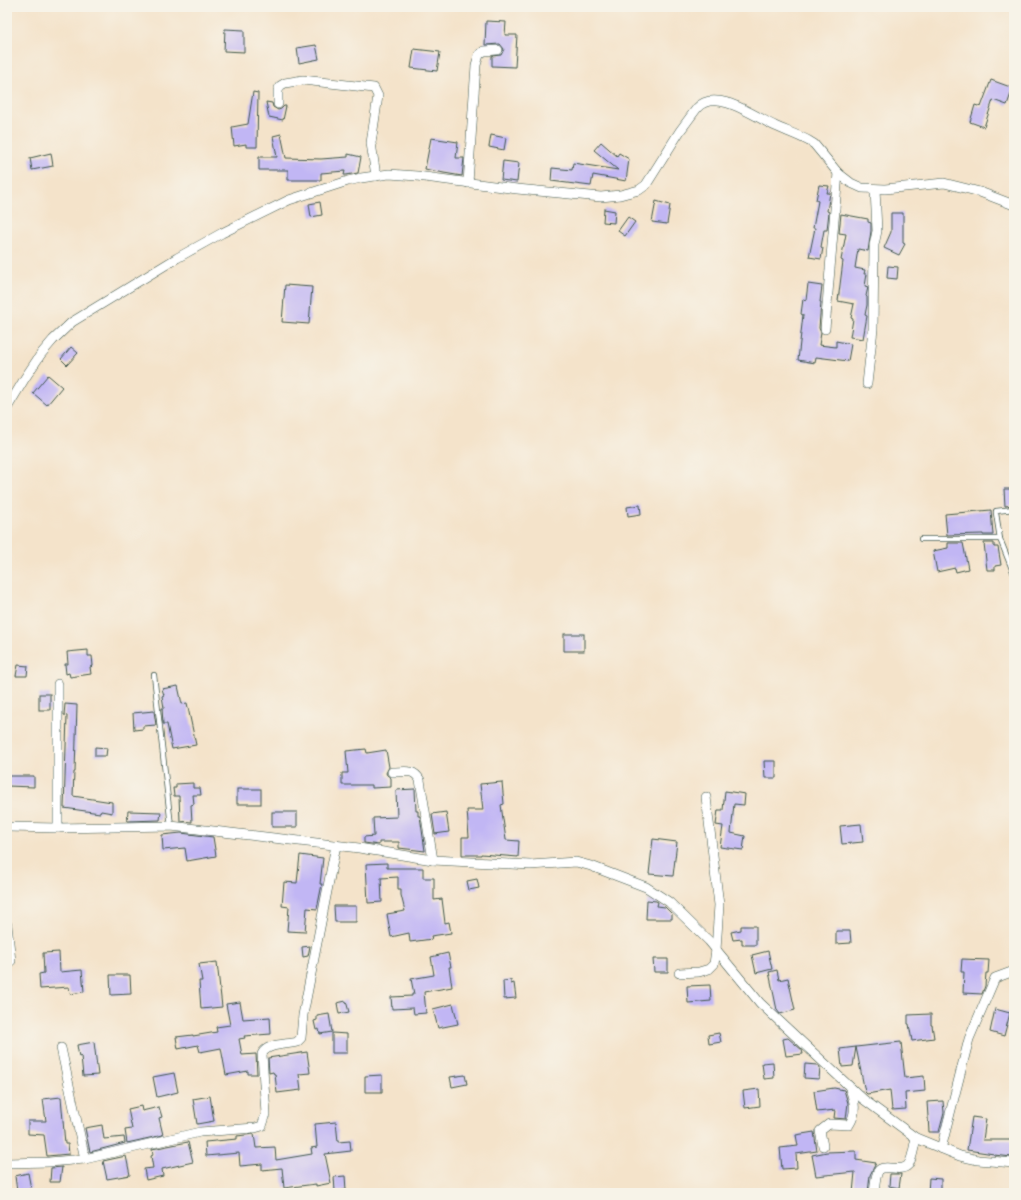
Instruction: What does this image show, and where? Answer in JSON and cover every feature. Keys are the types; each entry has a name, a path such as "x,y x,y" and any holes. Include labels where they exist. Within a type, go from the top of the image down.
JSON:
{"street":[{"path":"468,182 476,65 479,55 484,50 498,50"},
{"path":"278,104 278,91 280,86 285,83 303,80 374,88 378,96 371,143 376,176"},
{"path":"7,408 11,395 41,354 61,331 72,322 222,233 284,202 334,185 361,178 400,174 601,197 613,197 639,190 646,185 680,131 697,108 704,102 712,100 729,103 776,127 809,141 819,150 838,173 851,183 862,188 876,190 944,183 980,192 1014,206"},
{"path":"825,330 838,173"},
{"path":"867,384 873,329 874,245 877,231 876,190"},
{"path":"58,684 58,828"},
{"path":"392,772 410,772 416,774 420,780 433,860"},
{"path":"679,973 699,972 708,969 714,964 719,905 706,797"},
{"path":"7,827 58,828 171,826 336,845 433,860 530,865 576,862 591,866 646,887 669,902 699,930 760,1003 850,1088 916,1138 960,1156 978,1160 1014,1163"},
{"path":"7,1163 55,1162 85,1159 200,1132 255,1128 262,1126 266,1114 262,1054 266,1049 297,1042 301,1038 303,1015 336,845"},
{"path":"7,925 11,961"},
{"path":"941,1149 973,1028 995,978 1014,971"},
{"path":"61,1048 85,1159"},
{"path":"823,1146 820,1131 829,1124 849,1125 853,1119 855,1103 850,1088"},
{"path":"874,1193 877,1172 880,1168 886,1167 899,1169 905,1167 909,1163 916,1138"}],"lane":[{"path":"1014,509 996,511 1000,539 1014,574"},
{"path":"921,539 1000,539"},
{"path":"154,675 171,826"}],"building":[{"path":"486,21 506,22 505,35 517,35 515,67 492,66 492,56 501,55 504,49 500,44 485,45"},
{"path":"225,29 244,30 244,52 224,51"},
{"path":"316,45 319,59 299,63 297,48"},
{"path":"414,49 440,52 437,71 411,68"},
{"path":"991,80 1013,88 1007,105 993,100 984,127 970,122 975,105 981,107"},
{"path":"253,92 258,93 257,147 246,147 246,144 234,146 232,127 248,124"},
{"path":"266,102 272,103 273,107 278,110 286,106 283,120 269,117"},
{"path":"281,134 286,158 321,159 348,157 348,154 361,157 358,173 344,175 345,171 321,173 321,180 288,180 288,170 259,170 259,157 277,157 273,136"},
{"path":"491,135 506,138 504,150 489,147"},
{"path":"431,138 458,142 456,158 464,158 462,176 425,169"},
{"path":"601,142 617,156 619,153 629,159 626,181 593,175 591,186 551,181 552,168 572,170 573,163 618,170 594,150"},
{"path":"51,153 53,166 32,170 30,158"},
{"path":"503,161 519,163 517,182 501,180"},
{"path":"819,185 829,186 827,193 830,193 827,211 829,212 827,230 824,230 821,247 823,248 821,259 809,257 815,228 813,228 818,201 816,200"},
{"path":"656,201 670,205 667,224 652,222"},
{"path":"320,202 322,215 311,217 309,204"},
{"path":"604,209 615,211 614,223 603,222"},
{"path":"891,213 903,213 903,243 905,244 899,255 884,248 891,232"},
{"path":"841,214 868,219 868,222 871,223 868,251 858,249 855,268 865,270 864,274 867,274 865,286 868,287 865,315 867,316 863,339 850,337 853,319 851,318 854,304 838,301 843,261 841,260 846,234 839,233"},
{"path":"628,217 635,222 625,236 618,231"},
{"path":"888,266 898,267 897,279 887,278"},
{"path":"808,284 822,286 819,328 821,333 819,345 836,347 836,341 851,344 848,361 816,357 815,363 798,360 803,315 801,314 803,299 806,300"},
{"path":"285,285 312,287 309,324 282,322"},
{"path":"71,347 78,353 67,365 61,359"},
{"path":"48,375 62,387 47,405 33,393"},
{"path":"1004,489 1014,489 1014,505 1005,506"},
{"path":"640,505 641,514 628,516 627,507"},
{"path":"991,510 993,535 947,535 945,514"},
{"path":"948,543 963,543 968,569 956,572 955,568 937,572 933,551 948,548"},
{"path":"984,543 994,543 994,547 998,547 1001,565 995,566 995,570 987,570"},
{"path":"564,634 584,634 584,651 564,651"},
{"path":"88,650 88,656 92,656 93,666 90,667 91,674 70,677 69,673 66,674 65,664 68,664 67,652"},
{"path":"18,665 28,666 27,676 16,676"},
{"path":"178,686 182,704 187,703 196,745 172,749 167,724 163,724 162,708 164,708 162,696 164,695 162,689"},
{"path":"39,694 50,694 50,710 39,710"},
{"path":"65,704 77,705 73,796 112,802 112,813 101,811 100,813 64,808 67,716 64,715"},
{"path":"154,711 156,725 143,726 143,729 134,730 133,713"},
{"path":"95,747 107,748 106,756 95,756"},
{"path":"366,749 367,753 386,750 389,767 386,773 391,778 391,787 372,788 372,785 342,785 342,773 348,773 346,751"},
{"path":"764,761 776,761 776,778 765,778"},
{"path":"7,776 34,776 34,787 7,786"},
{"path":"502,782 504,804 501,805 506,840 519,841 518,857 481,854 462,855 462,837 469,837 467,810 483,810 480,784"},
{"path":"193,783 193,788 200,788 201,795 193,795 194,804 191,805 192,822 180,821 179,796 174,796 173,788 176,788 176,784"},
{"path":"237,789 261,789 261,804 237,804"},
{"path":"415,789 416,811 418,811 418,816 420,816 425,851 399,848 399,842 379,842 379,845 364,843 364,837 374,836 373,818 397,817 396,790"},
{"path":"725,791 745,794 744,805 734,804 731,833 745,836 743,850 720,847 723,826 716,825 718,810 723,810"},
{"path":"128,811 161,812 160,820 127,821"},
{"path":"272,812 297,812 297,827 272,827"},
{"path":"446,812 449,832 435,834 432,814"},
{"path":"861,824 863,842 842,844 840,826"},
{"path":"181,833 213,837 216,856 187,861 185,848 163,850 162,835"},
{"path":"653,839 677,842 673,876 649,874"},
{"path":"300,855 323,858 320,884 322,884 317,909 307,908 305,932 287,931 289,907 282,906 284,882 297,883"},
{"path":"387,863 387,868 423,868 423,878 434,878 434,900 442,899 445,923 449,922 451,933 431,936 432,939 410,942 409,933 391,937 387,914 405,911 401,889 398,889 398,877 381,878 382,902 368,903 366,864"},
{"path":"477,879 479,888 469,890 467,881"},
{"path":"647,900 656,901 658,902 657,906 665,907 672,914 672,919 646,919"},
{"path":"334,906 356,906 356,922 335,922"},
{"path":"741,926 756,926 756,945 742,945 742,939 733,940 731,932 741,930"},
{"path":"836,931 850,931 851,943 836,944"},
{"path":"310,946 308,956 303,957 302,947"},
{"path":"768,951 772,969 756,973 752,955"},
{"path":"59,952 60,972 82,970 84,992 70,994 69,987 40,989 39,974 44,973 43,953"},
{"path":"448,953 451,967 449,967 452,987 424,992 426,1013 414,1014 413,1008 392,1009 391,997 412,996 412,994 414,994 411,979 434,975 431,957"},
{"path":"653,959 668,959 668,972 654,972"},
{"path":"962,959 989,960 988,973 986,973 985,986 982,994 963,993 964,972 961,972"},
{"path":"217,962 222,1007 201,1009 199,981 202,981 199,964"},
{"path":"777,970 779,980 788,978 795,1010 780,1014 777,1010 769,972"},
{"path":"110,975 130,975 131,994 111,995"},
{"path":"511,980 511,984 514,983 516,998 504,999 503,981"},
{"path":"710,985 711,1001 688,1003 687,986"},
{"path":"346,1001 349,1012 339,1014 337,1003"},
{"path":"240,1002 243,1019 270,1017 271,1034 244,1036 245,1038 239,1039 242,1055 256,1054 257,1074 248,1074 248,1071 226,1075 221,1048 200,1052 198,1045 178,1049 176,1037 217,1032 216,1027 230,1025 226,1004"},
{"path":"453,1004 458,1024 438,1028 433,1009"},
{"path":"995,1009 1010,1013 1004,1036 990,1032"},
{"path":"329,1014 332,1032 320,1034 319,1029 316,1030 314,1021 317,1020 317,1016"},
{"path":"931,1014 931,1025 934,1038 912,1041 908,1024 908,1015"},
{"path":"332,1033 347,1034 347,1053 332,1053"},
{"path":"719,1033 721,1042 709,1044 708,1035"},
{"path":"788,1038 802,1050 803,1054 786,1056 783,1039"},
{"path":"94,1042 98,1075 83,1076 81,1056 79,1057 77,1045"},
{"path":"901,1042 905,1078 924,1076 925,1091 905,1093 906,1109 892,1110 890,1090 867,1094 865,1092 856,1047"},
{"path":"856,1047 853,1066 842,1067 840,1049"},
{"path":"307,1052 310,1073 299,1074 301,1090 277,1093 275,1074 273,1072 269,1073 268,1058"},
{"path":"773,1062 774,1078 764,1079 762,1063"},
{"path":"805,1064 817,1065 820,1067 819,1079 804,1078"},
{"path":"174,1073 178,1092 157,1097 153,1077"},
{"path":"382,1075 382,1092 365,1092 365,1076"},
{"path":"465,1075 467,1084 452,1087 450,1077"},
{"path":"834,1088 844,1090 848,1103 846,1119 834,1118 835,1110 817,1112 814,1091"},
{"path":"759,1089 760,1106 745,1108 743,1091"},
{"path":"210,1096 214,1121 197,1124 193,1099"},
{"path":"61,1097 65,1144 68,1144 69,1154 47,1156 44,1135 28,1134 28,1121 46,1121 43,1099"},
{"path":"943,1101 944,1113 939,1132 929,1132 927,1102"},
{"path":"141,1106 142,1111 159,1107 162,1117 159,1118 163,1135 127,1143 125,1130 132,1129 128,1109"},
{"path":"972,1117 986,1119 983,1140 1012,1140 1012,1157 967,1150"},
{"path":"336,1122 338,1142 350,1141 351,1151 325,1154 331,1183 316,1186 316,1184 284,1188 282,1168 262,1170 262,1164 240,1166 239,1153 206,1156 205,1142 237,1139 237,1136 254,1134 256,1148 275,1147 276,1160 312,1154 311,1148 317,1147 315,1124"},
{"path":"102,1125 104,1139 124,1137 125,1143 90,1152 85,1128"},
{"path":"814,1132 817,1151 796,1154 797,1168 782,1169 780,1148 798,1146 796,1135"},
{"path":"188,1142 193,1162 162,1169 163,1176 146,1180 144,1169 153,1168 151,1156 153,1155 152,1149"},
{"path":"856,1151 856,1160 876,1163 870,1175 868,1193 853,1193 855,1172 816,1176 812,1155 827,1152"},
{"path":"126,1156 130,1175 107,1179 103,1161"},
{"path":"62,1167 60,1182 50,1182 51,1168"},
{"path":"28,1173 31,1189 17,1191 15,1176"},
{"path":"890,1174 901,1174 899,1188 889,1186"},
{"path":"345,1176 346,1190 335,1191 334,1177"},
{"path":"929,1178 941,1179 941,1193 928,1193"}]}
